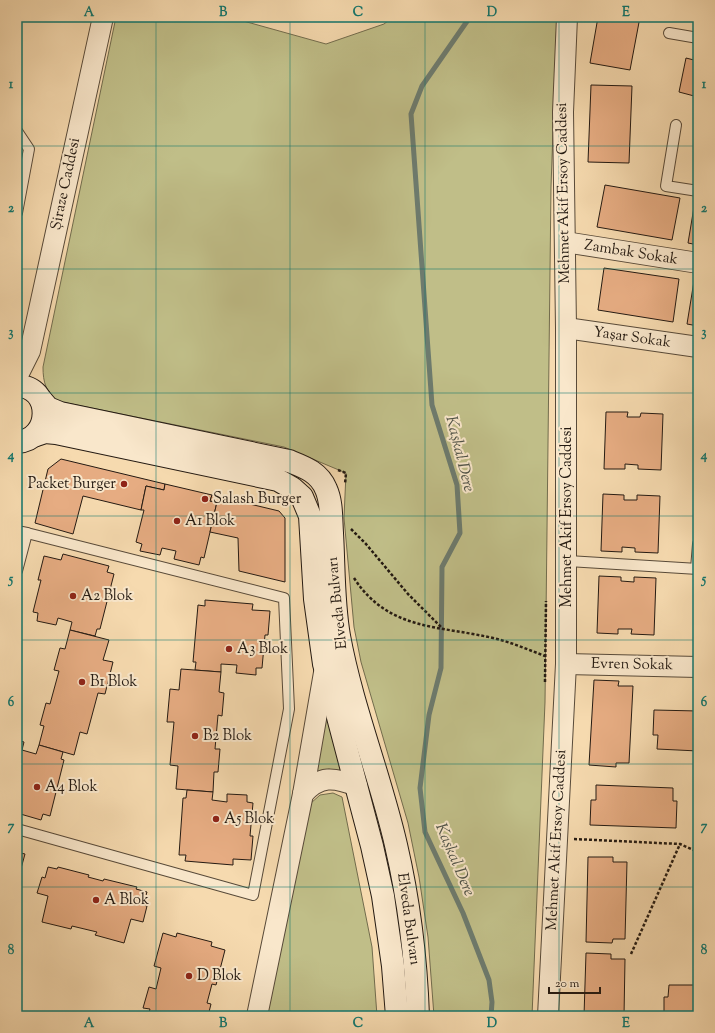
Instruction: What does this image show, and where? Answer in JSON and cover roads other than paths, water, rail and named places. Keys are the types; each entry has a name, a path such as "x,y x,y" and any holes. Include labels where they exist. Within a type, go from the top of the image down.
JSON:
{"main road":[{"path":"32,394 48,408 36,435"},
{"path":"32,394 44,419 41,428 36,435"},
{"name":"Elveda Bulvarı","path":"36,435 289,460 308,469 320,478 327,490 330,509 334,593 339,635 351,687 396,845 409,911 417,984 418,1016"},
{"name":"Elveda Bulvarı","path":"36,435 278,480 292,488 302,497 310,516 314,599 325,667 357,786 383,896 393,966 397,1016"}],"street":[{"name":"Şiraze Caddesi","path":"32,394 30,351 103,17"},
{"name":"Mehmet Akif Ersoy Caddesi","path":"548,1016 566,664 568,561 563,112 567,17"},
{"name":"Zambak Sokak","path":"565,242 698,263"},
{"name":"Yaşar Sokak","path":"566,328 698,347"},
{"name":"Şiraze Caddesi","path":"17,376 30,351"},
{"name":"Evren Sokak","path":"566,664 698,667"},
{"path":"257,1016 303,794 325,667"},
{"path":"303,794 312,784 322,780 344,781 357,786"}],"lane":[{"path":"669,33 698,38"},
{"path":"676,125 666,186 698,191"},
{"path":"17,131 29,149 17,213"},
{"path":"17,571 22,532 284,598 289,709 253,895 17,829"},
{"path":"568,561 697,569 698,544"}],"waterway":[{"name":"Kaşkal Dere","path":"470,17 422,86 411,114 432,405 457,485 460,533 442,567 441,668 429,715 420,788 425,832 463,913 489,980 492,1002 491,1016"}],"place":[{"name":"Packet Burger","path":"124,484"},
{"name":"Salash Burger","path":"205,499"},
{"name":"A1 Blok","path":"177,521"},
{"name":"A2 Blok","path":"73,596"},
{"name":"A3 Blok","path":"229,649"},
{"name":"B1 Blok","path":"82,682"},
{"name":"B2 Blok","path":"195,736"},
{"name":"A4 Blok","path":"37,787"},
{"name":"A5 Blok","path":"216,819"},
{"name":"A Blok","path":"96,900"},
{"name":"D Blok","path":"189,976"}]}
